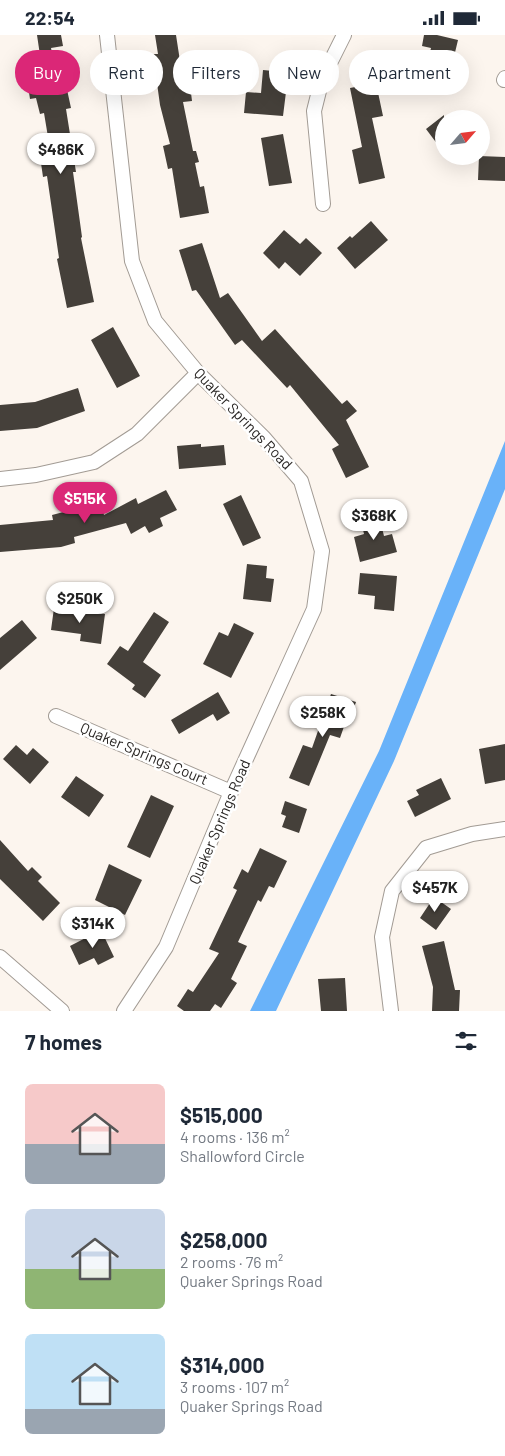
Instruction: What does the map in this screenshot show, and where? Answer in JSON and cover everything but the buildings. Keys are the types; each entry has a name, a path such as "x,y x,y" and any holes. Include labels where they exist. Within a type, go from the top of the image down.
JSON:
{"street":[{"name":"Quaker Springs Road","path":"107,35 132,261 155,321 198,373 264,438 302,481 322,551 314,609 231,792 166,947 124,1011"},
{"path":"323,204 314,111 322,79 344,35"},
{"path":"0,479 36,475 94,462 137,434 198,373"},
{"name":"Quaker Springs Court","path":"56,716 231,792"},
{"path":"391,1011 382,937 392,891 426,848 472,834 505,829"},
{"path":"0,957 62,1011"}],"water":[{"path":"505,441 505,489 394,761 276,1011 250,1011 379,751"}]}
